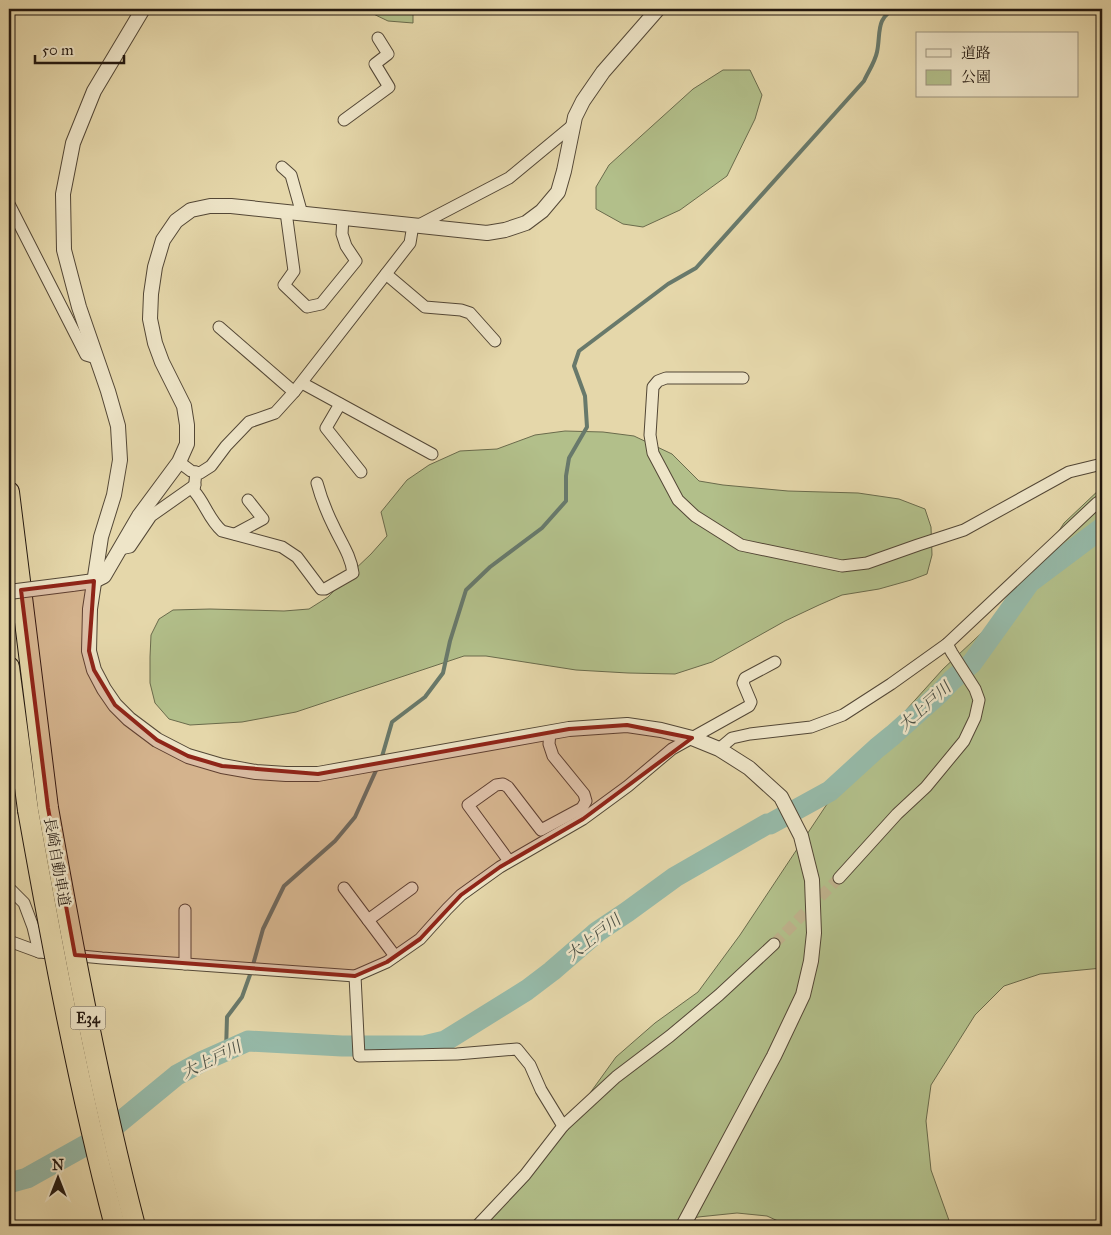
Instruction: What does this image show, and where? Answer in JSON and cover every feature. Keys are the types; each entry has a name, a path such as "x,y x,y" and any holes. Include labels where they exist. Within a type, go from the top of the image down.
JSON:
{"highway":[{"name":"長崎自動車道","path":"9,492 48,808 69,929 96,1060 135,1226"},
{"name":"長崎自動車道","path":"9,667 28,810 50,932 76,1065 115,1226"}],"street":[{"path":"143,9 94,91 72,142 62,194 64,250 79,307 118,426 120,460 114,495 101,537 90,609 89,651 94,670 115,705 129,719 156,740 188,756 222,766 256,772 318,774 550,732 627,725 660,730 692,738 719,749 749,768 781,797 801,836 812,880 814,933 804,995 774,1056 683,1226"},
{"path":"9,592 94,582 104,576 139,516 179,462 187,444 188,425 184,406 162,362 155,343 150,319 155,267 163,240 176,221 191,210 210,206 231,206 487,233 505,230 526,223 542,211 558,192 575,117 583,101 603,72 658,9"},
{"path":"344,120 389,87 374,64 388,54 378,38"},
{"path":"179,462 191,471 200,473 211,466 226,446 249,422 275,413 302,383 410,243 416,225 509,178 573,125"},
{"path":"282,167 291,175 302,214"},
{"path":"9,204 86,355 96,358"},
{"path":"286,212 294,271 284,285 307,307 321,304 356,261 346,246 342,234 343,218"},
{"path":"386,274 425,307 461,310 470,313 495,341"},
{"path":"219,327 294,392"},
{"path":"743,378 666,378 658,381 652,387 650,435 653,453 678,500 695,516 741,545 842,566 867,563 964,530 1069,472 1102,464"},
{"path":"302,383 432,454"},
{"path":"340,404 326,428 360,472"},
{"path":"196,472 194,490 202,499 214,524 222,531 282,546 297,557 321,589 325,589 353,573 352,564 333,527 317,483"},
{"path":"120,549 130,547 151,516 195,485"},
{"path":"235,534 263,519 248,500"},
{"path":"719,749 732,738 811,727 842,715 949,648 1042,554 1102,500"},
{"path":"839,878 897,814 926,787 964,741 975,718 979,700 975,689 949,648"},
{"path":"9,941 39,952 355,976 387,962 420,939 461,894 500,866 583,819 628,786 672,749 749,706 751,702 743,683 744,678 775,662"},
{"path":"509,861 468,805 496,785 503,784 541,830 582,808 586,801 584,794 552,756 549,744 550,732"},
{"path":"9,888 24,903 33,927 39,952"},
{"path":"344,888 395,956"},
{"path":"368,920 412,888"},
{"path":"184,964 185,910"},
{"path":"477,1226 525,1175 563,1126 616,1077 670,1036 719,995 774,944"},
{"path":"355,976 359,1056 457,1054 518,1049 530,1065 541,1090 563,1126"}],"highlighted area":[{"path":"94,581 89,651 94,670 115,705 157,740 188,756 222,766 318,774 569,729 627,725 692,738 583,819 500,867 461,895 420,939 387,962 355,976 75,955 48,808 21,590"}],"green space":[{"path":"363,9 413,9 413,23 388,21"},
{"path":"723,70 750,70 762,95 755,119 727,176 680,210 643,227 623,224 596,209 596,187 609,165 693,89"},
{"path":"565,431 603,432 634,436 672,454 699,481 788,491 858,493 899,499 925,509 931,527 932,555 927,574 879,589 842,595 785,621 712,662 675,674 576,670 486,656 464,656 296,712 242,722 190,725 169,719 155,703 150,683 151,635 159,619 173,610 284,611 309,609 328,597 387,536 381,512 407,480 429,465 460,451 497,449 535,435"},
{"path":"1102,487 1102,968 1040,974 1004,986 975,1015 931,1085 926,1121 931,1170 951,1226 789,1226 767,1216 737,1213 698,1217 672,1226 475,1226 492,1215 523,1186 616,1057 655,1023 698,992 740,935 843,780 943,669 1003,613 1064,523"}],"waterway":[{"path":"381,760 392,722 425,697 443,673 450,641 466,590 490,567 542,528 566,501 566,476 569,458 587,427 585,396 574,366 579,351 668,284 696,268 864,81 876,56 882,21 889,12 896,9"},
{"name":"大上戸川","path":"9,1183 27,1178 104,1135 177,1075 248,1041 342,1046 424,1046 445,1041 527,990 597,932 675,877 767,824 830,791 972,663 1030,582 1102,528"},
{"path":"226,1051 227,1017 242,997 263,929 284,886 335,841 355,817 378,766"}],"tunnel":[{"path":"774,944 839,878"}]}
